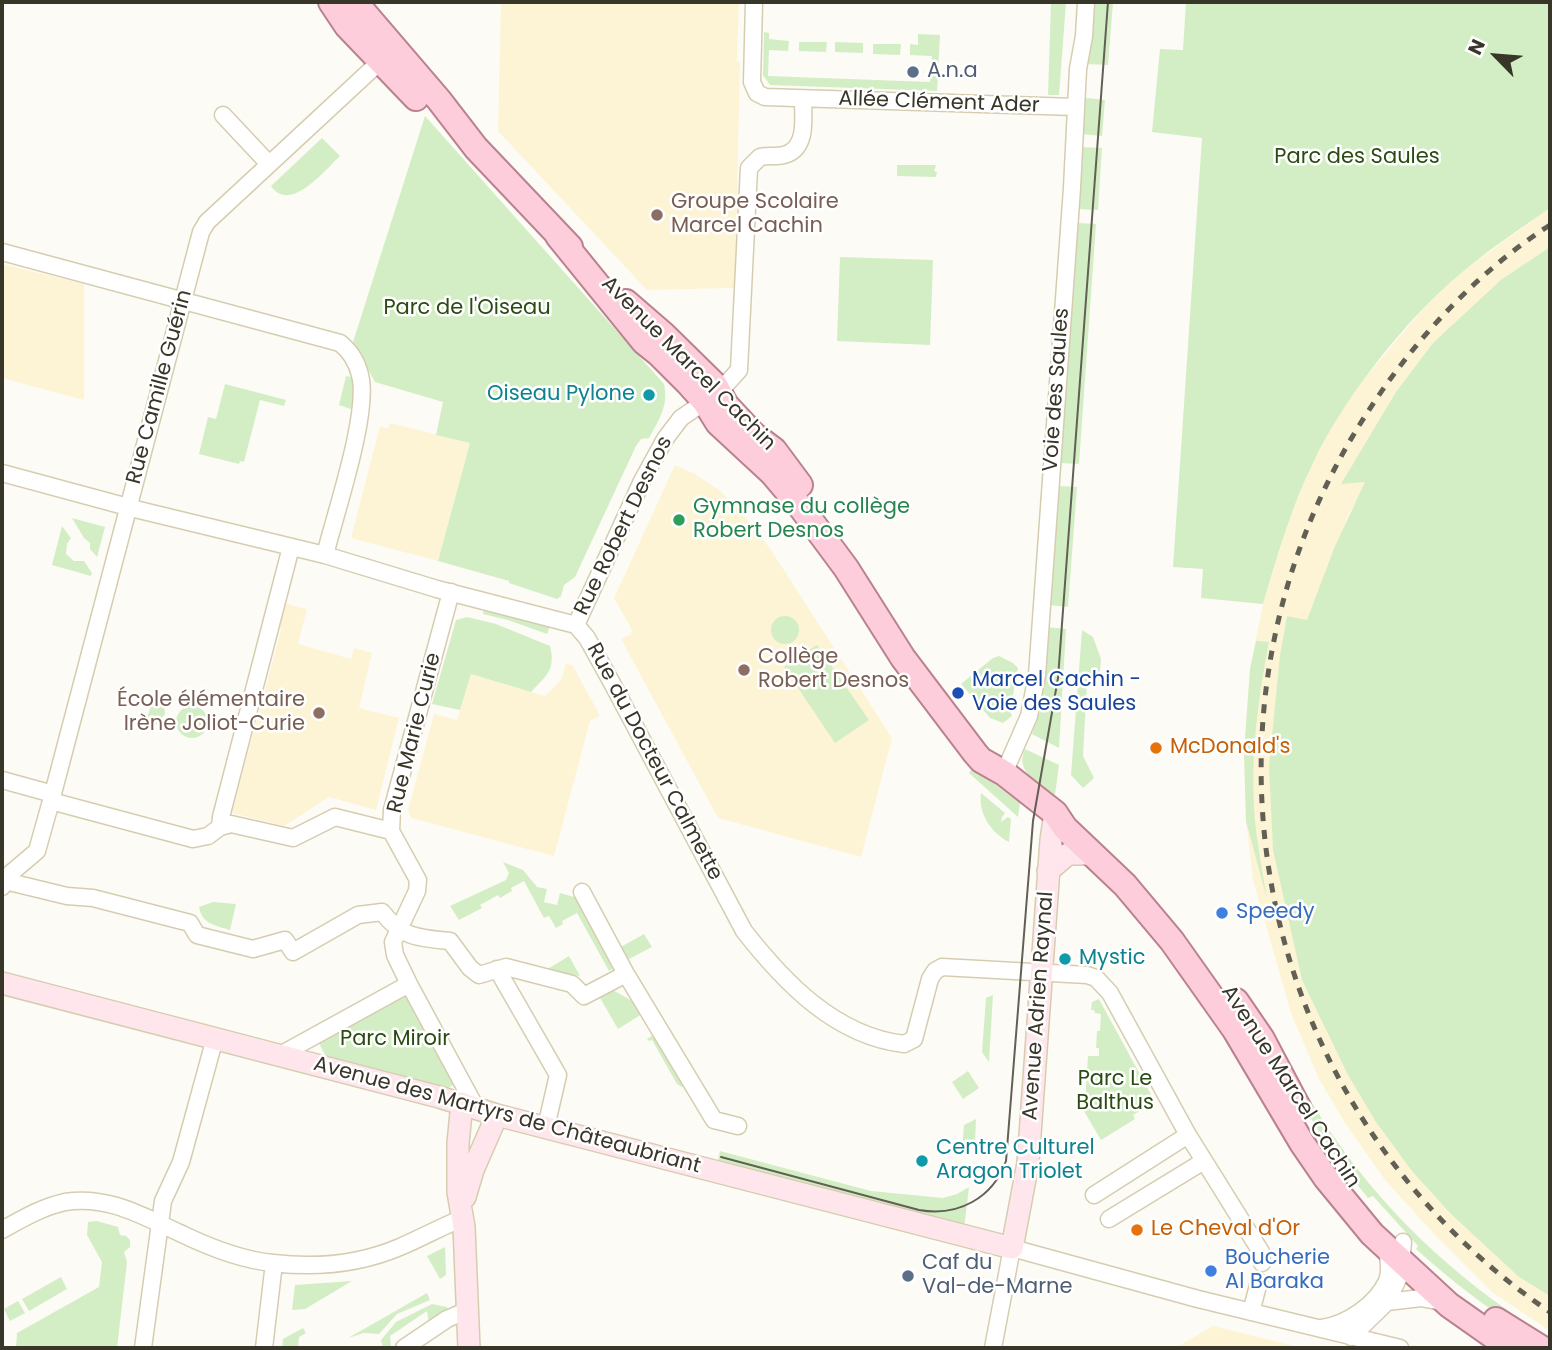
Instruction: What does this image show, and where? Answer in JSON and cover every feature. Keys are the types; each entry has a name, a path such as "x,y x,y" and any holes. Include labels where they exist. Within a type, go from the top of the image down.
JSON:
{"main road":[{"name":"Avenue Marcel Cachin","path":"331,2 359,10 433,116 476,148 558,236 644,342 712,397 726,405 754,435 774,450 788,466 854,563 995,751 1004,773 1055,813 1065,828 1125,884 1172,941 1236,1030 1280,1108 1318,1166 1353,1212 1449,1305 1510,1348"},
{"name":"Avenue Marcel Cachin","path":"1055,813 1073,816 1095,834 1126,864 1177,923 1262,1039 1293,1099 1324,1148 1364,1200 1397,1252 1541,1348"}],"street":[{"name":"Allée Clément Ader","path":"754,2 753,87 765,97 1075,107"},
{"name":"Voie des Saules","path":"1004,773 1029,716 1037,675 1072,188 1075,107 1086,2"},
{"name":"Rue Camille Guérin","path":"3,884 37,851 201,232 207,222 388,55"},
{"name":"Rue Robert Desnos","path":"576,625 657,453 681,418 712,397 739,370 749,168 760,157 783,155 798,146 801,140 803,99"},
{"path":"223,115 269,164"},
{"path":"2,252 340,343 354,358 361,377 359,422 324,555"},
{"name":"Rue du Docteur Calmette","path":"2,473 324,555 576,625 587,638 613,685 744,930 765,959 796,991 828,1014 863,1032 896,1044 907,1044 914,1039 930,979 938,968 951,966 1041,972"},
{"path":"220,828 291,547"},
{"name":"Rue Marie Curie","path":"451,592 393,810 391,831 418,880 417,891 393,942 394,951 409,984 469,1106"},
{"path":"2,780 52,798 193,839 208,836 220,828 237,825 293,838 335,817 391,831"},
{"name":"Avenue Adrien Raynal","path":"993,1348 1028,1163 1048,871 1055,813"},
{"name":"Avenue Adrien Raynal","path":"1048,871 1068,854 1093,854"},
{"path":"3,884 93,898 190,923 197,935 253,949 285,940 293,951 358,915 382,912 399,929 415,936 450,941 470,968 479,975 506,967 572,984 584,996 626,974"},
{"path":"582,891 626,974 715,1120 737,1126"},
{"path":"497,970 558,1075 546,1127"},
{"path":"1041,972 1087,975 1102,983 1188,1135 1261,1252 1262,1263"},
{"name":"Avenue des Martyrs de Châteaubriant","path":"2,983 1012,1248"},
{"path":"279,1055 409,984"},
{"path":"143,1348 163,1201 181,1162 215,1038"},
{"path":"469,1106 458,1143 457,1192 463,1218 469,1348"},
{"path":"463,1218 466,1193 473,1170 497,1115"},
{"path":"1094,1195 1188,1135"},
{"path":"1109,1219 1204,1161"},
{"path":"2,1230 46,1208 85,1200 122,1207 225,1252 274,1263 328,1264 370,1257 398,1248 463,1218"},
{"path":"1012,1248 1127,1280 1400,1348"},
{"path":"1351,1337 1387,1302 1396,1287 1397,1252"},
{"path":"1320,1328 1330,1327 1354,1317 1381,1290 1387,1280 1390,1262 1397,1252"},
{"path":"264,1348 274,1263"},
{"path":"1251,1311 1259,1282"},
{"path":"1387,1302 1421,1298 1449,1305"},
{"path":"404,1348 447,1319 468,1310"}],"shaded area":[{"name":"Groupe Scolaire Marcel Cachin","path":"501,2 739,2 735,288 647,290 498,131"},
{"path":"1550,208 1550,247 1502,279 1349,513 1307,621 1287,616 1280,655 1519,1277 1550,1296 1550,1331 1492,1292 1435,1235 1385,1180 1347,1126 1319,1079 1291,1013 1253,880 1246,821 1244,753 1250,669 1263,604 1286,527 1313,462 1340,413 1363,380 1429,302 1460,273"},
{"path":"2,264 84,284 84,400 2,378"},
{"path":"390,423 470,443 438,561 351,538 380,426 388,429"},
{"name":"Collège Robert Desnos","path":"675,465 718,489 739,509 771,550 892,738 861,857 718,818 621,639 631,634 632,630 614,598"},
{"name":"École élémentaire Irène Joliot-Curie","path":"283,603 307,609 298,644 351,659 354,648 372,653 359,708 399,718 376,810 329,797 284,826 232,813 281,630 276,628"},
{"path":"566,663 573,666 600,716 590,721 554,856 411,818 408,810 434,714 457,720 471,674 545,696 561,680"},
{"path":"1213,1326 1303,1348 1175,1348"}],"green space":[{"path":"1051,2 1066,2 1059,95 1048,95"},
{"path":"1094,2 1113,2 1108,65 1087,64"},
{"name":"Parc des Saules","path":"1186,2 1550,2 1550,208 1482,257 1439,293 1397,337 1358,387 1326,438 1305,480 1285,532 1263,604 1201,598 1203,569 1173,567 1202,138 1152,132 1160,49 1183,50"},
{"path":"764,32 769,33 769,39 789,41 788,51 769,50 768,76 930,82 932,56 910,55 910,44 918,45 918,34 940,35 937,91 770,85 763,75"},
{"path":"799,42 827,42 826,52 799,51"},
{"path":"835,42 863,43 863,53 835,52"},
{"path":"873,44 901,44 900,55 873,54"},
{"path":"1087,98 1105,100 1102,136 1081,134 1084,101"},
{"name":"Parc de l'Oiseau","path":"425,116 664,384 664,406 659,419 649,438 641,439 636,446 575,577 564,585 561,596 557,599 509,581 438,561 470,443 436,435 443,402 375,382 353,342"},
{"path":"322,138 340,156 317,179 297,193 288,195 279,193 271,186"},
{"path":"1081,147 1102,148 1098,210 1078,209"},
{"path":"897,165 936,165 936,177 897,176"},
{"path":"1078,223 1096,224 1079,464 1060,463"},
{"path":"1550,247 1550,1296 1519,1277 1450,1213 1412,1171 1376,1122 1348,1075 1302,980 1273,850 1269,766 1280,655 1287,616 1307,620 1335,546 1365,482 1341,484 1396,392 1433,343 1502,279"},
{"path":"840,257 933,260 930,345 837,341"},
{"path":"346,376 355,378 354,410 339,405"},
{"path":"225,384 286,400 284,406 260,400 244,462 240,461 239,464 199,454 208,417 216,419"},
{"path":"1058,486 1077,487 1068,607 1049,605"},
{"path":"72,518 105,527 97,557 90,549 90,543"},
{"path":"62,526 71,538 66,554 74,561 84,561 92,573 91,576 52,565"},
{"path":"484,608 550,626 547,634 483,614"},
{"path":"785,616 795,620 799,630 795,640 785,644 775,640 771,630 775,620"},
{"path":"467,617 496,624 550,646 551,667 531,692 471,674 460,710 432,704 456,620"},
{"path":"1047,627 1066,629 1059,748 1032,734 1040,711"},
{"path":"1082,630 1093,637 1101,659 1100,672 1087,683 1083,756 1094,778 1083,788 1071,775"},
{"path":"1256,641 1269,642 1258,712 1253,783 1256,830 1267,899 1246,821 1244,753 1250,669"},
{"path":"817,645 869,720 835,743 784,667"},
{"path":"999,656 1018,668 1010,710 1012,716 1003,723 990,718 961,684"},
{"path":"155,690 164,700 165,714 155,726 144,729"},
{"path":"192,706 204,710 208,722 204,734 192,738 180,734 176,722 180,710"},
{"path":"1025,749 1059,765 1055,795 1025,770 1022,757"},
{"path":"975,764 988,779 1020,803 1018,817 969,773"},
{"path":"981,793 1005,813 1001,822 1008,817 1011,819 1009,842 987,822"},
{"path":"503,862 523,870 537,887 547,889 544,902 557,905 560,893 574,897 579,895 618,966 609,971 577,913 562,921 563,924 556,928 549,916 544,918 524,881 511,888 512,891 500,898 498,895 480,905 482,908 459,920 450,906 506,880 509,873"},
{"path":"213,902 236,904 230,930 210,923 203,917 199,907"},
{"path":"644,934 652,947 627,960 619,948"},
{"path":"569,956 580,976 546,970"},
{"path":"611,989 634,1002 642,1014 618,1029 599,996"},
{"name":"Parc Miroir","path":"409,993 456,1083 448,1088 326,1057 318,1041"},
{"path":"993,995 989,1062 982,1052 986,998"},
{"name":"Parc Le Balthus","path":"1099,999 1155,1102 1133,1115 1135,1119 1101,1140 1081,1106 1085,1103 1088,1056 1099,1056 1099,1048 1096,1048 1101,1014 1091,1010 1092,1002"},
{"path":"656,1033 685,1086 677,1084 652,1040 647,1039"},
{"path":"1292,1067 1342,1148 1402,1220 1472,1284 1550,1338 1550,1348 1498,1314 1448,1276 1416,1249 1418,1246 1373,1196 1368,1198 1323,1137 1293,1089 1284,1072"},
{"path":"968,1071 979,1088 963,1099 952,1082"},
{"path":"976,1119 975,1143 962,1150 964,1125"},
{"path":"720,1151 871,1191 943,1198 969,1187 964,1229 717,1164"},
{"path":"97,1221 118,1227 120,1235 130,1240 130,1247 124,1252 127,1262 117,1348 16,1348 17,1333 99,1287 102,1262 87,1235 88,1222"},
{"path":"445,1247 446,1275 440,1279 427,1256"},
{"path":"61,1277 67,1289 29,1311 22,1299"},
{"path":"352,1281 305,1309 292,1310 295,1285"},
{"path":"427,1293 430,1300 397,1314 379,1334 364,1333 348,1338"},
{"path":"18,1301 25,1313 10,1321 4,1309"},
{"path":"432,1304 447,1307 448,1314 429,1325 427,1311 390,1336 391,1348 383,1348 381,1340 396,1322"},
{"path":"303,1328 306,1333 299,1337 298,1348 282,1348 283,1339"}],"tram line":[{"path":"721,1157 919,1210 933,1211 960,1207 983,1195 1000,1174 1006,1161 1033,821 1058,678 1108,2"}],"railway":[{"path":"1550,225 1497,264 1449,309 1405,359 1367,413 1307,530 1272,652 1261,777 1274,900 1311,1019 1369,1129 1449,1228 1550,1312"}],"place":[{"name":"A.n.a","path":"913,72"},
{"name":"Groupe Scolaire Marcel Cachin","path":"657,215"},
{"name":"Oiseau Pylone","path":"649,395"},
{"name":"Gymnase du collège Robert Desnos","path":"679,520"},
{"name":"Collège Robert Desnos","path":"744,670"},
{"name":"Marcel Cachin - Voie des Saules","path":"958,693"},
{"name":"École élémentaire Irène Joliot-Curie","path":"319,713"},
{"name":"McDonald's","path":"1156,748"},
{"name":"Speedy","path":"1222,913"},
{"name":"Mystic","path":"1065,959"},
{"name":"Centre Culturel Aragon Triolet","path":"922,1161"},
{"name":"Le Cheval d'Or","path":"1137,1230"},
{"name":"Boucherie Al Baraka","path":"1211,1271"},
{"name":"Caf du Val-de-Marne","path":"908,1276"}]}
